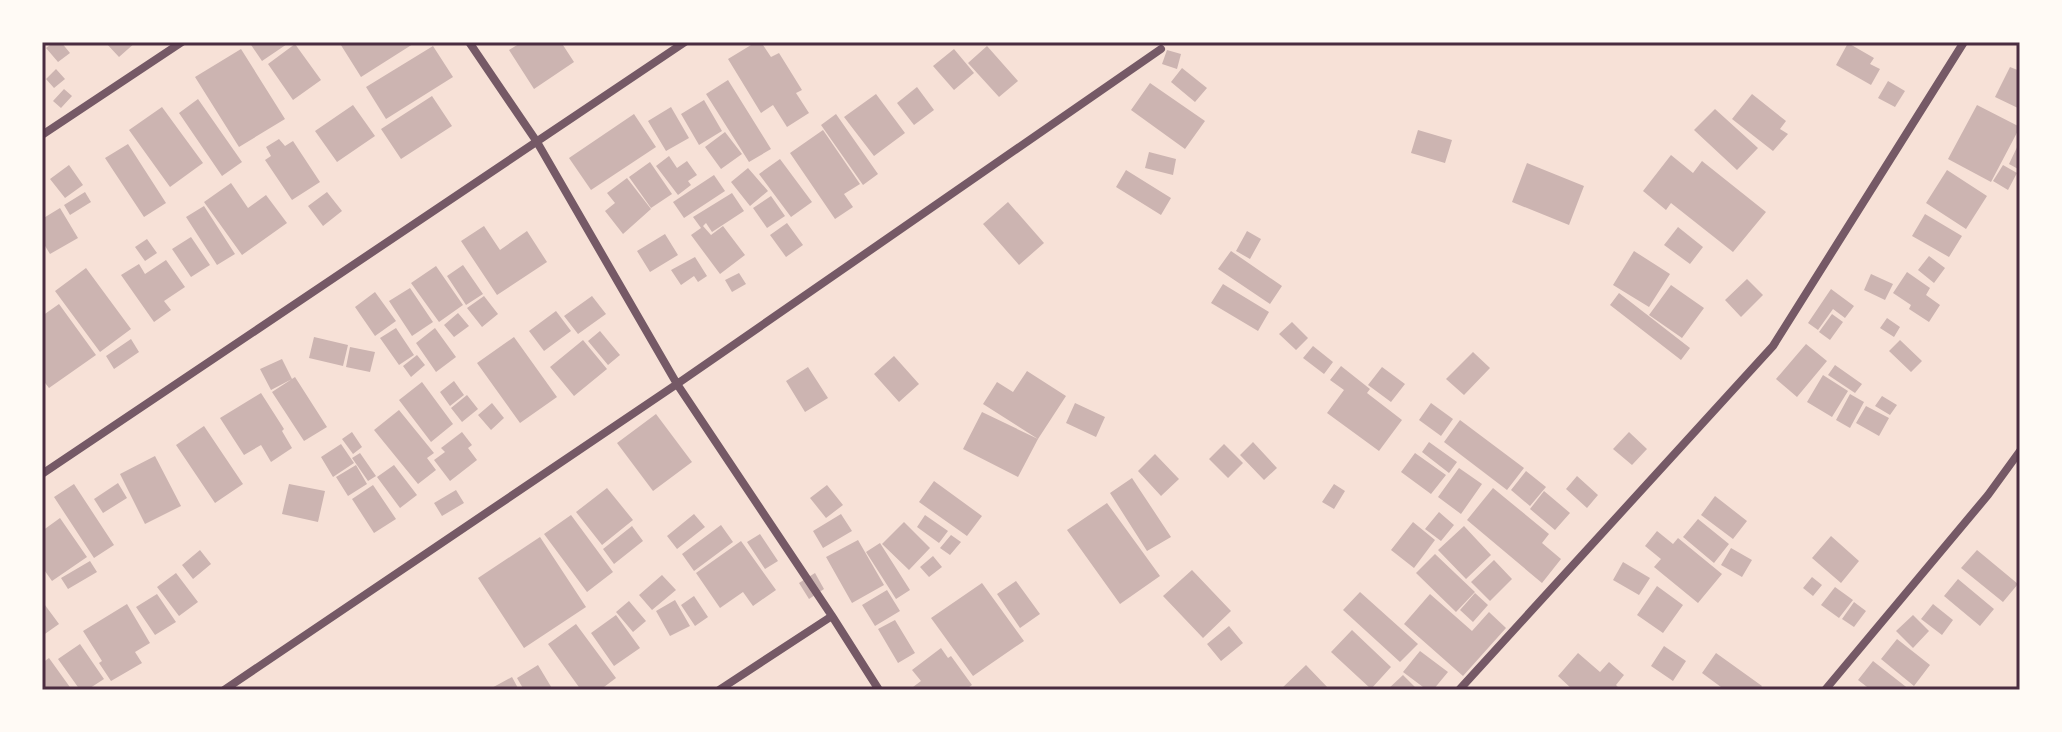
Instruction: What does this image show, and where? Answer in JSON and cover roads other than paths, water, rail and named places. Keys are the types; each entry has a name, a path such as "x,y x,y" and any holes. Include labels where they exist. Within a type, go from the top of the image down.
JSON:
{"street":[{"path":"42,135 182,42"},
{"path":"469,42 537,142 677,384 879,690"},
{"path":"42,474 685,42"},
{"path":"1459,690 1773,346 1964,42"},
{"path":"224,690 677,384 1161,49"},
{"path":"1825,690 1988,495 2020,451"},
{"path":"719,690 832,616"}]}
